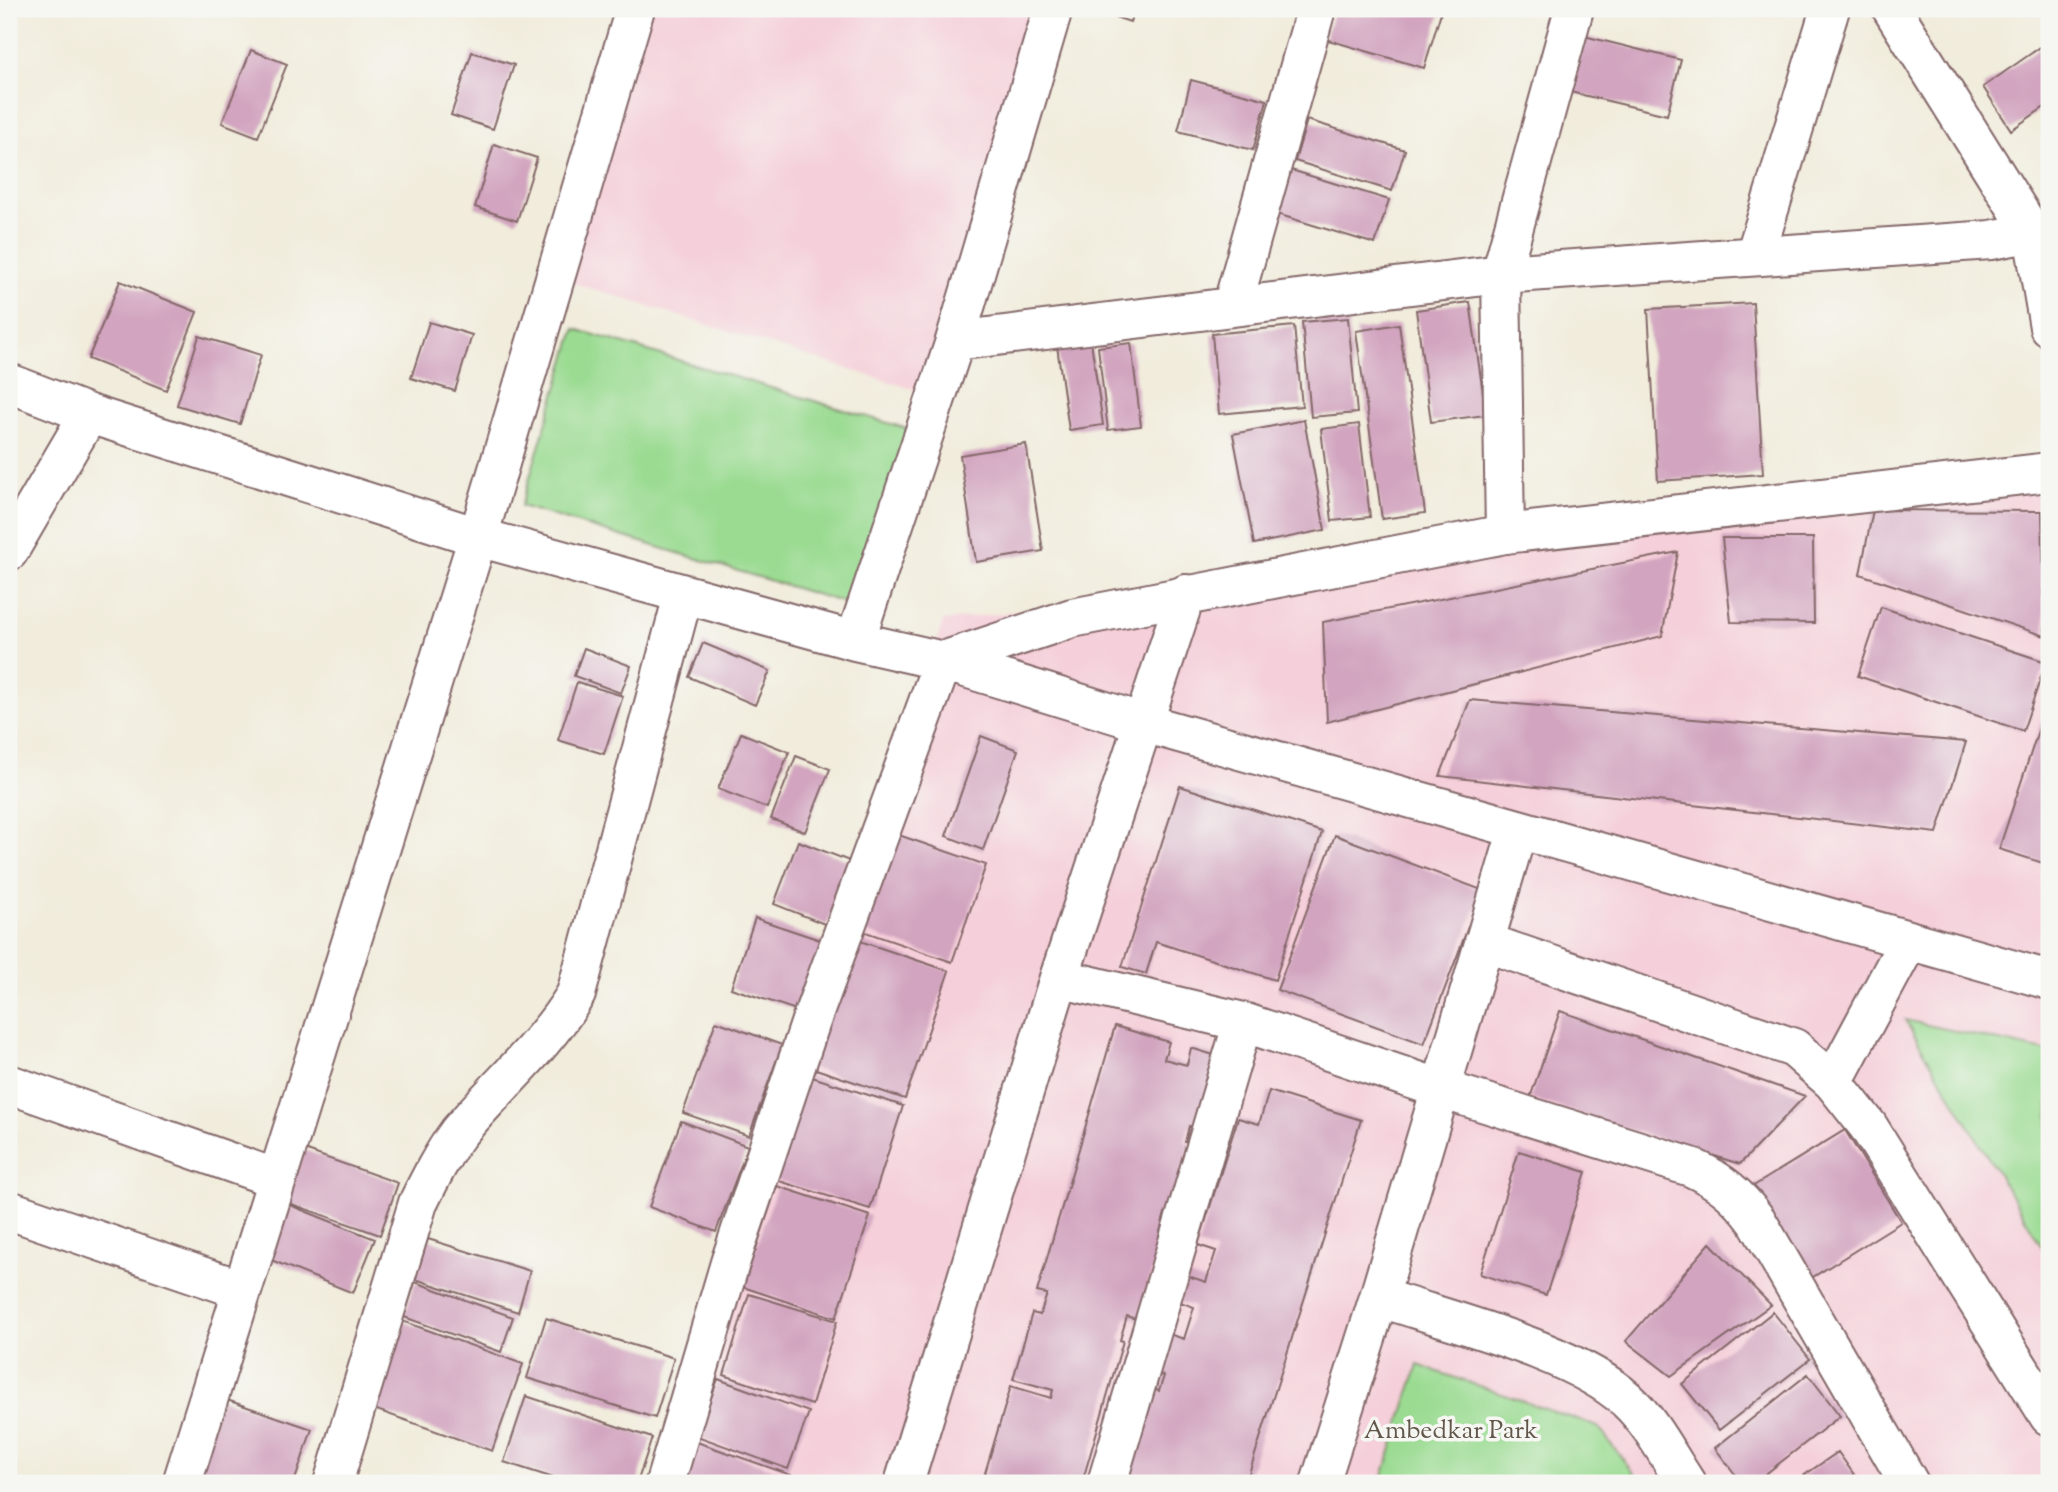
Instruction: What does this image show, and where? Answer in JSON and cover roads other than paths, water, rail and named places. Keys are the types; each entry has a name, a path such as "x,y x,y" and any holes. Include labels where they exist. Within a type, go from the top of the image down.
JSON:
{"street":[{"path":"182,1483 478,537 635,9"},
{"path":"855,641 955,341 1053,9"},
{"path":"1232,307 1316,9"},
{"path":"1505,534 1502,274 1574,9"},
{"path":"1755,256 1830,9"},
{"path":"1892,9 2041,232 2049,327"},
{"path":"955,341 1502,274 1991,240 2041,232"},
{"path":"9,383 89,414 478,537 683,596 943,662 1144,723 2049,980"},
{"path":"9,551 89,414"},
{"path":"943,662 1072,618 1505,534 2049,472"},
{"path":"904,1483 1059,978 1186,594"},
{"path":"333,1483 418,1203 435,1169 458,1134 545,1038 576,994 683,596"},
{"path":"665,1483 730,1264 811,1021 943,662"},
{"path":"1320,1483 1379,1297 1518,829"},
{"path":"1833,1082 1909,940"},
{"path":"1484,942 1794,1048 1833,1082 1868,1126 2049,1416"},
{"path":"1059,978 1243,1022 1441,1089 1691,1167 1716,1178 1739,1195 1825,1334 1909,1483"},
{"path":"1107,1483 1243,1022"},
{"path":"9,1084 277,1179"},
{"path":"9,1210 243,1290"},
{"path":"1379,1297 1560,1359 1594,1378 1626,1400 1686,1483"}],"park label":[{"name":"Ambedkar Park","path":"1451,1431"}]}
